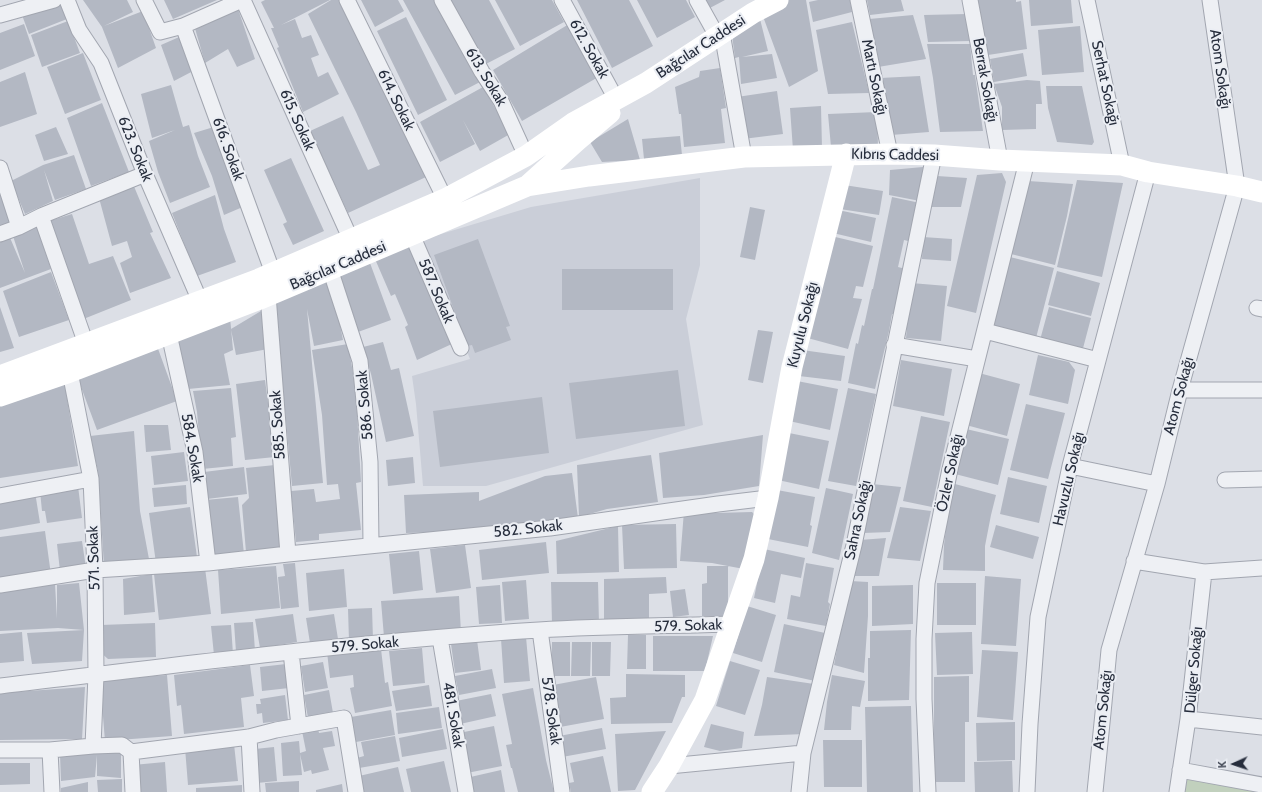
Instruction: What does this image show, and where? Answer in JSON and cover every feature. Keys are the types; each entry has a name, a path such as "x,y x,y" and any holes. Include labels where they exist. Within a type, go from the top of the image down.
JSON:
{"main road":[{"name":"Bağcılar Caddesi","path":"0,376 200,301 445,200 526,156 573,123 646,82 770,2"},
{"name":"Bağcılar Caddesi","path":"0,396 70,372 268,295 527,186 646,82"},
{"name":"Kuyulu Sokağı","path":"652,792 669,766 705,700 754,559 768,498 792,367 846,154"},
{"name":"Kıbrıs Caddesi","path":"527,186 589,176 744,157 890,154 1122,165 1148,172 1237,186 1262,192"}],"street":[{"path":"0,15 54,0"},
{"name":"623. Sokak","path":"67,0 79,30 101,63 145,174 200,301"},
{"path":"144,0 160,32 183,26 242,0"},
{"name":"615. Sokak","path":"242,0 351,240"},
{"name":"614. Sokak","path":"347,0 445,200"},
{"name":"613. Sokak","path":"442,0 482,72 501,101 526,156"},
{"name":"612. Sokak","path":"562,0 616,99"},
{"path":"697,0 719,35 744,157"},
{"name":"Martı Sokağı","path":"858,0 890,154"},
{"name":"Berrak Sokağı","path":"970,0 1000,160"},
{"name":"Serhat Sokağı","path":"1087,0 1122,165"},
{"name":"Atom Sokağı","path":"1095,792 1109,650 1157,484 1180,390 1237,186 1210,0"},
{"name":"616. Sokak","path":"183,26 273,272"},
{"name":"Sahra Sokağı","path":"799,792 803,752 854,545 934,155"},
{"name":"Özler Sokağı","path":"928,792 924,699 924,638 927,583 950,469 1027,161"},
{"path":"0,168 19,227"},
{"name":"Havuzlu Sokağı","path":"1027,792 1030,724 1038,617 1070,466 1148,172"},
{"path":"0,234 145,174"},
{"path":"41,216 86,344"},
{"name":"587. Sokak","path":"412,235 461,348"},
{"name":"586. Sokak","path":"330,269 360,361 370,462 371,545"},
{"name":"585. Sokak","path":"268,295 288,554"},
{"path":"984,331 1098,360"},
{"name":"584. Sokak","path":"169,334 195,452 208,563"},
{"path":"894,345 977,359"},
{"name":"571. Sokak","path":"70,372 91,479 95,570 96,675 93,746"},
{"path":"1180,390 1262,390"},
{"path":"1070,466 1157,484"},
{"path":"0,496 91,479"},
{"path":"1225,480 1262,479"},
{"name":"582. Sokak","path":"0,585 95,570 208,563 371,545 550,528 768,498"},
{"path":"1134,562 1204,572 1262,568"},
{"name":"Dülger Sokağı","path":"1204,572 1188,720 1262,727"},
{"name":"579. Sokak","path":"0,686 291,652 440,638 540,630 731,624"},
{"name":"578. Sokak","path":"540,630 562,792"},
{"name":"481. Sokak","path":"440,638 466,792"},
{"path":"291,652 299,726"},
{"path":"0,750 50,750 93,746 122,746 131,752 249,737 344,718 356,792"},
{"path":"1177,792 1188,720"},
{"path":"249,737 252,792"},
{"path":"50,750 52,792"},
{"path":"131,752 134,792"},
{"path":"669,766 803,752"},
{"path":"1180,770 1262,785"}],"shaded area":[{"path":"700,178 700,265 686,319 703,425 486,486 423,486 412,376 470,359 421,240 531,207"}],"green space":[{"path":"1184,773 1262,792 1183,792"}],"building":[{"path":"60,0 67,19 29,34 22,15"},
{"path":"83,0 127,0 133,12 104,26 143,11 156,48 118,68 102,27"},
{"path":"164,0 217,0 173,19"},
{"path":"265,0 330,0 281,25 295,19 302,38 311,35 319,55 311,58 318,77 328,72 339,94 303,112 277,48 279,47 271,28 274,28 261,2"},
{"path":"331,0 339,0 352,23 426,177 348,213 310,131 343,116 368,170 380,165 308,14"},
{"path":"361,0 398,0 404,11 375,27"},
{"path":"403,0 436,0 480,82 455,95"},
{"path":"448,0 489,0 515,49 484,65"},
{"path":"495,0 552,0 564,22 520,46"},
{"path":"577,0 629,0 653,46 612,68"},
{"path":"637,0 686,0 695,17 657,38"},
{"path":"703,0 725,0 708,9"},
{"path":"783,0 806,0 818,71 789,87 761,11"},
{"path":"818,0 850,0 852,12 813,22 809,2"},
{"path":"867,0 901,0 904,11 870,15"},
{"path":"978,0 1021,1 1027,49 988,55"},
{"path":"1029,0 1071,0 1073,23 1031,26"},
{"path":"237,6 255,59 237,67 228,49 205,63 194,25"},
{"path":"967,14 971,41 928,42 924,15"},
{"path":"913,15 926,59 878,67 869,19"},
{"path":"406,17 447,100 418,115 377,31"},
{"path":"760,19 768,51 742,57 772,54 777,78 741,84 739,57 735,58 731,27"},
{"path":"68,21 80,53 42,67 31,35"},
{"path":"852,22 869,93 828,94 816,30"},
{"path":"24,24 35,56 0,70 0,33"},
{"path":"569,24 600,76 522,121 493,70"},
{"path":"1080,26 1084,72 1042,75 1038,30"},
{"path":"186,34 195,70 174,81 161,45"},
{"path":"927,44 970,44 973,75 975,75 983,131 940,132"},
{"path":"83,53 101,100 65,114 47,67"},
{"path":"1023,53 1027,76 994,82 990,59"},
{"path":"720,68 726,108 721,109 725,143 684,147 681,114 679,114 675,87 699,77 700,71"},
{"path":"25,72 37,114 0,127 0,82"},
{"path":"920,76 929,132 891,135 880,78"},
{"path":"1027,80 1040,81 1042,104 1036,104 1036,129 1002,130 1002,107 994,84"},
{"path":"171,85 183,127 189,125 198,156 210,187 170,203 158,172 149,141 175,130 152,138 141,94"},
{"path":"1046,86 1082,86 1094,142 1092,145 1057,142 1048,108"},
{"path":"483,87 510,134 480,151 463,120 475,144 440,162 420,122"},
{"path":"777,91 783,134 743,139 737,97"},
{"path":"102,103 129,172 91,186 67,118"},
{"path":"821,106 822,148 793,150 790,108"},
{"path":"877,112 878,146 831,147 828,114"},
{"path":"628,119 640,160 602,162 590,142"},
{"path":"217,126 245,206 224,215 212,176 194,133"},
{"path":"56,127 68,154 44,161 35,135"},
{"path":"680,136 682,155 644,159 642,139"},
{"path":"74,155 86,189 55,200 44,170 53,201 25,214 11,181 43,165"},
{"path":"291,158 324,231 293,245 283,224 287,222 264,170"},
{"path":"923,167 920,201 889,195 890,170"},
{"path":"1002,173 1006,182 976,313 947,306 977,175"},
{"path":"937,176 967,178 961,207 931,207"},
{"path":"1077,180 1123,183 1102,277 1057,267"},
{"path":"1028,181 1073,184 1055,265 1011,254"},
{"path":"133,184 153,232 150,233 171,278 130,293 120,263 132,257 127,241 112,246 99,198"},
{"path":"844,185 883,191 879,215 840,209"},
{"path":"0,189 14,226 0,230"},
{"path":"215,195 224,229 236,262 197,276 172,213"},
{"path":"892,197 920,203 912,242 904,240 898,267 906,269 895,315 892,314 875,389 848,383 856,343 858,344 862,325 864,326 873,289"},
{"path":"750,207 765,210 755,260 740,257"},
{"path":"838,210 876,218 871,242 833,233"},
{"path":"72,214 89,264 113,256 131,300 81,320 46,222"},
{"path":"36,224 51,269 0,288 0,237 8,233 25,273 12,233"},
{"path":"827,235 873,246 863,287 856,286 853,298 862,299 848,349 804,337"},
{"path":"923,237 952,239 951,261 922,259"},
{"path":"478,239 510,326 506,327 511,340 475,353 472,345 467,346 434,255"},
{"path":"410,244 454,343 417,360 405,327 408,325 395,294 391,296 375,259"},
{"path":"1010,257 1054,268 1036,338 992,327"},
{"path":"370,263 391,320 358,332 337,276"},
{"path":"562,269 673,269 673,310 562,310"},
{"path":"1057,271 1100,283 1091,316 1048,305"},
{"path":"51,272 69,320 19,337 3,291"},
{"path":"331,280 343,340 314,346 307,309 323,483 292,486 275,301"},
{"path":"911,283 947,286 941,341 906,338"},
{"path":"0,307 14,348 0,352"},
{"path":"1049,307 1091,318 1082,352 1040,340"},
{"path":"261,311 268,349 236,355 231,329"},
{"path":"230,317 233,350 224,354 230,385 188,389 177,339"},
{"path":"758,330 773,332 763,383 748,380"},
{"path":"383,342 391,370 399,368 414,436 386,442 371,374 363,347"},
{"path":"348,344 354,379 357,412 361,482 356,483 361,530 319,534 319,540 296,542 291,491 314,489 316,502 340,499 338,484 327,485 322,415 312,350"},
{"path":"157,346 177,401 97,430 77,376"},
{"path":"802,350 845,356 841,381 799,376"},
{"path":"1038,355 1069,362 1075,370 1068,404 1029,395"},
{"path":"901,360 952,369 944,416 893,406"},
{"path":"678,370 685,426 576,439 569,383"},
{"path":"979,373 1020,384 1007,436 966,425"},
{"path":"64,380 78,466 0,478 0,399"},
{"path":"265,380 275,457 245,460 236,384"},
{"path":"797,381 838,389 830,430 789,421"},
{"path":"231,388 236,437 231,438 233,466 202,469 197,412 193,391"},
{"path":"848,388 876,394 856,486 828,481"},
{"path":"542,397 549,453 440,467 433,411"},
{"path":"1026,404 1065,413 1048,479 1010,470"},
{"path":"921,416 950,422 932,507 903,501"},
{"path":"144,425 168,425 171,450 146,452"},
{"path":"966,429 1009,439 998,485 955,474"},
{"path":"134,431 140,511 149,559 104,566 98,471 90,436"},
{"path":"789,433 829,441 819,489 778,480"},
{"path":"763,435 759,486 704,495 663,498 659,453"},
{"path":"184,452 188,481 154,485 151,456"},
{"path":"651,455 658,502 607,509 579,517 577,465"},
{"path":"413,457 415,483 388,486 386,460"},
{"path":"275,465 282,549 246,552 242,505 249,498 246,468"},
{"path":"244,467 247,494 207,499 204,472"},
{"path":"572,473 578,518 439,532 406,533 404,495 479,492 479,501 545,476"},
{"path":"1008,477 1047,486 1039,523 1000,514"},
{"path":"872,484 901,487 890,532 863,533"},
{"path":"955,484 996,495 985,546 985,571 943,570 947,520"},
{"path":"186,485 187,504 154,507 152,488"},
{"path":"78,486 82,518 47,523 45,511 42,511 40,491"},
{"path":"826,488 853,494 839,560 812,553"},
{"path":"777,490 815,497 808,547 768,539"},
{"path":"35,492 40,523 0,530 0,499"},
{"path":"238,497 244,554 211,558 205,500"},
{"path":"190,507 197,557 156,563 149,513"},
{"path":"900,507 931,511 920,561 887,558"},
{"path":"684,511 716,513 752,512 759,519 744,569 712,563 680,561"},
{"path":"676,524 677,568 624,569 622,525"},
{"path":"996,525 1039,537 1033,559 990,547"},
{"path":"618,526 619,572 557,574 556,541"},
{"path":"45,531 51,575 0,581 0,537"},
{"path":"886,538 879,576 853,576 860,540"},
{"path":"82,541 86,568 60,571 57,544"},
{"path":"546,542 549,573 482,580 479,550"},
{"path":"465,545 471,588 436,593 430,549"},
{"path":"764,549 805,558 801,578 781,574 775,603 754,598"},
{"path":"419,551 423,590 393,594 389,554"},
{"path":"295,563 299,607 281,609 278,577 285,576 283,564"},
{"path":"806,563 834,568 828,602 830,604 826,626 787,619 791,595 800,597"},
{"path":"276,566 280,608 221,614 218,570"},
{"path":"707,566 728,566 728,616 702,616 702,584 707,583"},
{"path":"205,568 211,614 159,620 154,574"},
{"path":"344,569 347,607 309,611 306,573"},
{"path":"152,574 155,612 124,615 123,579"},
{"path":"985,576 1021,579 1016,646 981,644"},
{"path":"666,577 667,593 649,594 649,618 604,621 604,579"},
{"path":"526,580 529,619 505,621 502,582"},
{"path":"850,581 868,582 868,616 864,673 834,665"},
{"path":"551,582 598,582 599,624 552,624"},
{"path":"79,583 84,630 58,628 0,631 0,589 55,584 57,619 57,585"},
{"path":"937,583 976,583 976,625 937,625"},
{"path":"500,585 502,623 479,624 476,587"},
{"path":"913,585 913,624 872,626 872,586"},
{"path":"685,589 689,615 673,617 670,591"},
{"path":"459,596 461,633 384,637 381,601"},
{"path":"747,606 776,615 762,662 733,653"},
{"path":"372,608 373,640 349,641 348,609"},
{"path":"293,614 297,642 260,648 255,619"},
{"path":"334,614 338,639 310,643 306,618"},
{"path":"253,622 255,651 236,652 234,623"},
{"path":"155,623 156,657 108,659 99,651 101,625"},
{"path":"784,624 825,633 815,681 774,672"},
{"path":"231,625 233,654 214,655 211,626"},
{"path":"84,630 82,661 32,664 27,633"},
{"path":"911,630 909,700 868,701 868,658 870,658 870,631"},
{"path":"22,632 24,661 0,663 0,634"},
{"path":"972,632 973,674 937,675 935,633"},
{"path":"628,635 646,635 646,669 627,669"},
{"path":"653,636 713,636 705,671 653,671"},
{"path":"526,637 530,681 504,683 501,639"},
{"path":"477,640 481,670 455,673 451,644"},
{"path":"552,642 570,642 570,676 551,676"},
{"path":"572,642 591,642 590,676 571,676"},
{"path":"592,642 611,642 610,676 592,676"},
{"path":"422,648 425,683 393,686 389,651"},
{"path":"381,649 385,683 388,682 392,706 355,713 350,688 354,687 353,675 330,678 327,652"},
{"path":"982,650 1018,652 1013,720 977,717"},
{"path":"730,661 760,670 745,715 716,706"},
{"path":"323,662 328,688 305,692 301,666"},
{"path":"286,664 289,688 262,691 260,667"},
{"path":"250,665 254,696 241,698 244,727 184,734 181,705 177,706 174,675"},
{"path":"492,669 496,688 459,695 455,676"},
{"path":"626,674 685,675 685,697 682,697 672,723 611,724 610,698 626,697"},
{"path":"167,675 172,736 105,741 100,680"},
{"path":"832,675 865,681 860,707 852,706 851,730 824,730"},
{"path":"969,676 969,722 965,722 965,782 934,782 934,677"},
{"path":"596,677 604,719 560,727 553,685"},
{"path":"767,677 814,684 805,734 754,736"},
{"path":"429,685 432,706 396,711 392,691"},
{"path":"85,687 82,739 0,740 0,693"},
{"path":"533,688 546,760 554,792 518,792 506,745 512,744 502,694"},
{"path":"329,690 333,713 308,718 304,695"},
{"path":"491,694 496,716 460,724 456,701"},
{"path":"285,695 288,720 263,723 262,713 257,714 256,704 261,704 260,699"},
{"path":"911,706 913,792 867,792 865,707"},
{"path":"439,707 442,728 398,734 396,713"},
{"path":"391,710 395,735 356,742 351,717"},
{"path":"1015,722 1015,760 977,761 976,723"},
{"path":"711,724 744,732 742,748 720,751 704,747"},
{"path":"494,726 502,766 467,773 459,733"},
{"path":"318,728 319,733 332,731 335,746 323,748 329,770 312,774 311,770 304,772 300,754 302,775 283,776 281,743 299,741 300,753 306,751 302,731"},
{"path":"602,728 606,749 562,757 559,736"},
{"path":"443,729 447,749 402,757 399,738"},
{"path":"666,731 635,790 618,791 615,734"},
{"path":"395,736 400,761 359,768 357,758 364,756 361,742"},
{"path":"823,740 862,740 862,787 824,787"},
{"path":"234,744 238,781 188,785 185,748"},
{"path":"274,747 277,781 257,783 255,749"},
{"path":"97,752 121,753 121,778 97,776 97,755 95,777 61,781 60,755"},
{"path":"603,756 611,792 571,792 569,783 574,782 570,763"},
{"path":"444,761 451,792 411,792 406,769"},
{"path":"1012,761 1013,792 975,792 974,762"},
{"path":"165,762 167,792 138,792 133,765"},
{"path":"0,763 30,763 30,784 0,785"},
{"path":"398,767 404,792 363,792 359,776"},
{"path":"501,770 505,792 469,792 466,778"},
{"path":"122,779 122,792 98,792 97,780"},
{"path":"299,781 299,792 266,792 265,783"},
{"path":"88,782 88,792 61,792 61,788"},
{"path":"342,784 343,792 316,792 316,790"},
{"path":"242,785 242,792 196,792 196,788"}]}
